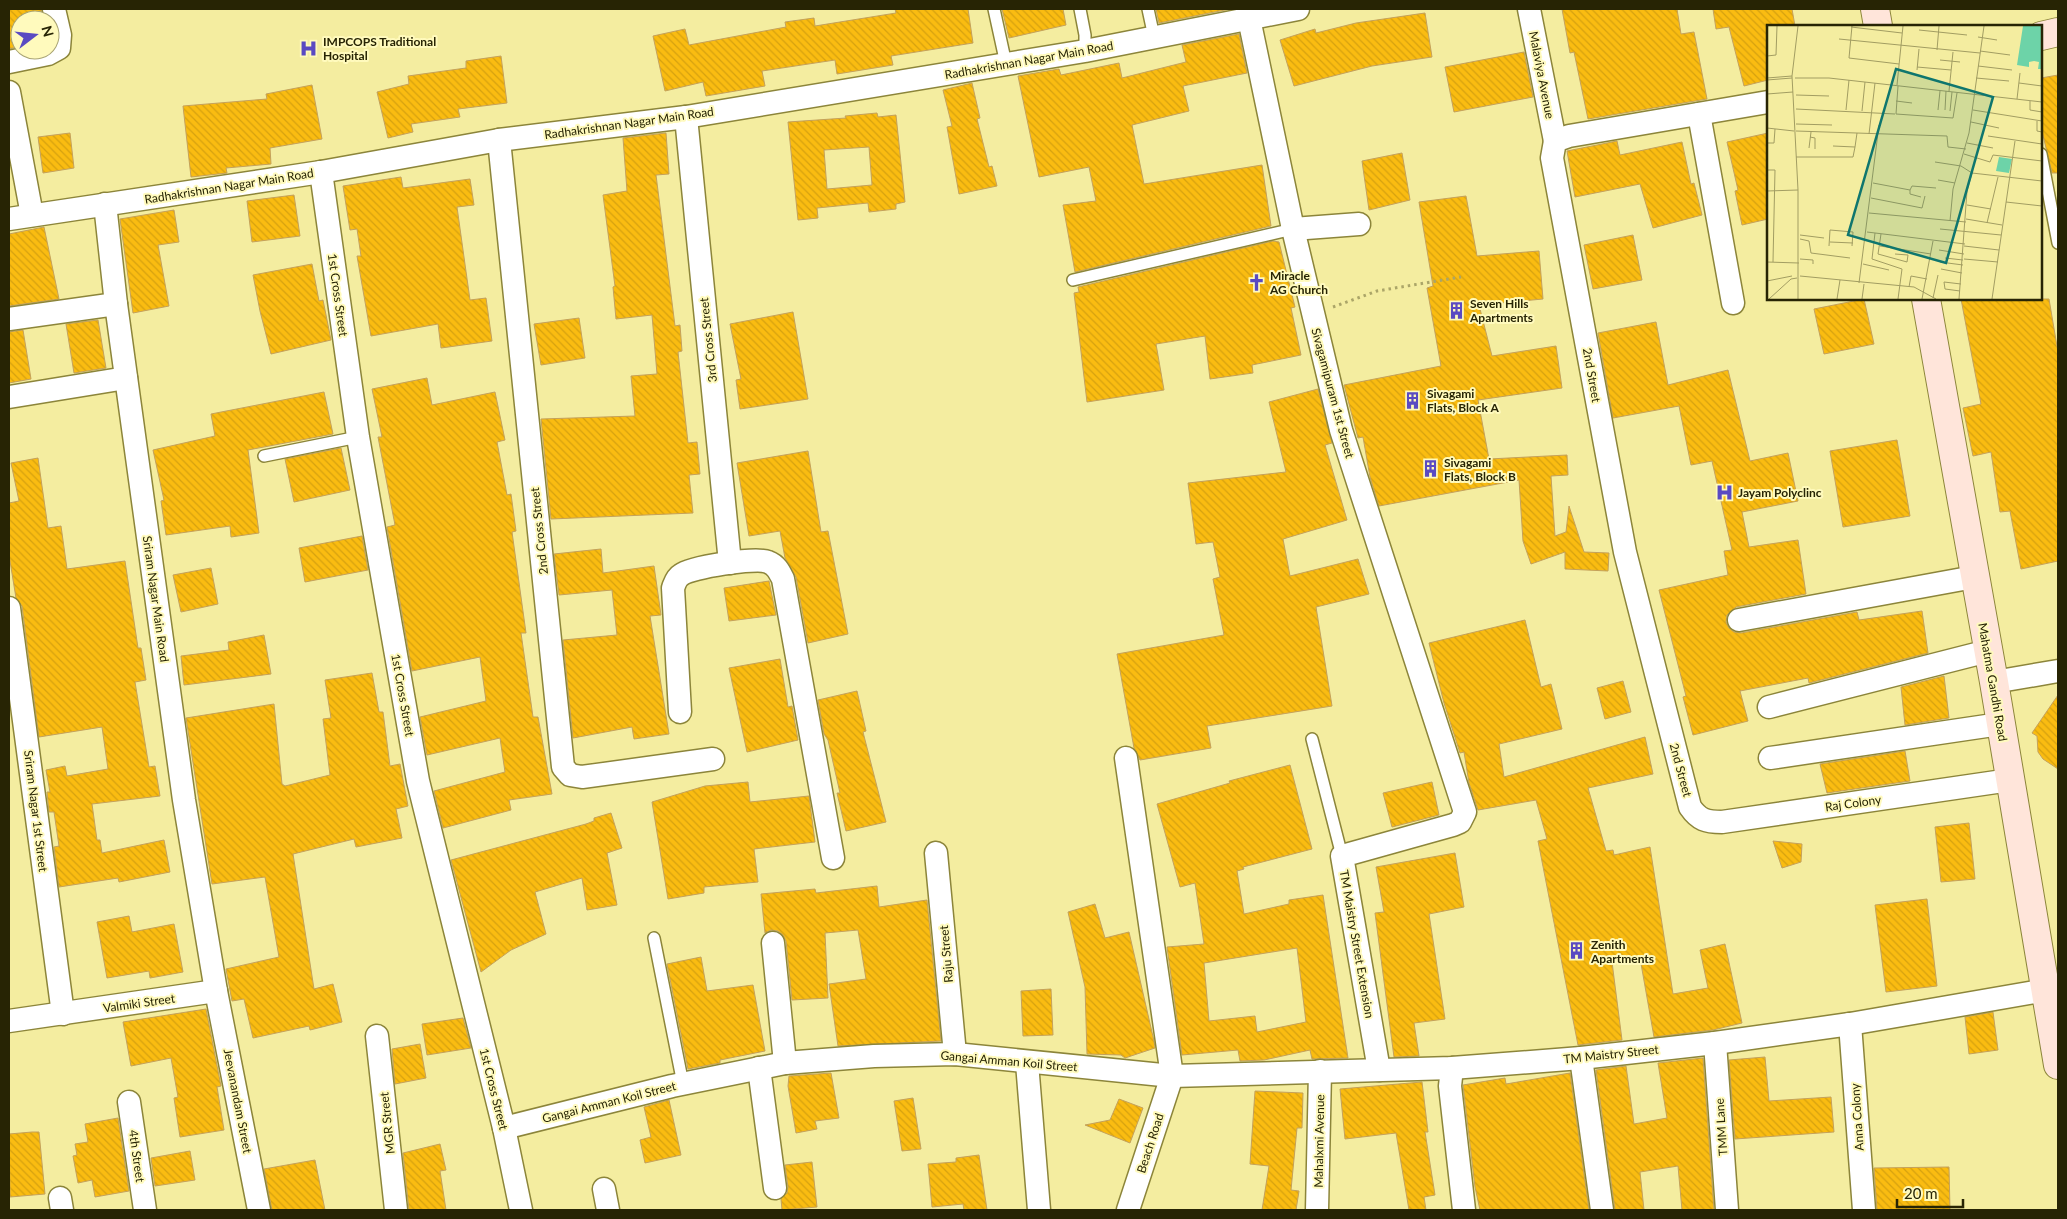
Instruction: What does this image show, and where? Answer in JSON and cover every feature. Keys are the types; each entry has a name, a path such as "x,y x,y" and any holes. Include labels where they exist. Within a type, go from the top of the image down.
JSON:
{"main road":[{"path":"1875,9 1878,25"},
{"path":"2042,36 2058,32"},
{"name":"Mahatma Gandhi Road","path":"1926,300 2010,780 2052,989 2058,1065"}],"street":[{"path":"9,62 48,54 59,48 60,35 54,9"},
{"name":"Radhakrishnan Nagar Main Road","path":"9,219 321,172 499,140 686,117 1085,51 1154,37 1247,13 1298,9"},
{"name":"Malaviya Avenue","path":"1529,9 1555,141"},
{"name":"Sivagamipuram 1st Street","path":"1247,13 1293,229 1341,430 1463,806 1464,818"},
{"path":"9,92 32,215"},
{"path":"1555,141 1569,136 1767,102"},
{"path":"1699,114 1733,303"},
{"name":"3rd Cross Street","path":"686,117 730,563"},
{"name":"2nd Cross Street","path":"499,140 563,767 570,775 582,777 713,759"},
{"name":"2nd Street","path":"1555,141 1552,158 1625,552 1690,807 1697,817"},
{"name":"1st Cross Street","path":"321,172 358,436 418,781 504,1128 521,1210"},
{"name":"Sriram Nagar Main Road","path":"106,204 116,304 184,800 216,992"},
{"path":"1293,229 1359,224"},
{"path":"9,319 116,304"},
{"path":"9,397 126,378"},
{"path":"680,712 674,588 676,580 686,572 730,563 762,560 770,562 776,566 783,579 833,858"},
{"path":"1738,620 1974,577"},
{"name":"Sriram Nagar 1st Street","path":"9,608 63,1014"},
{"path":"1769,707 1988,651"},
{"path":"1994,682 2058,671"},
{"path":"1770,758 2000,724"},
{"path":"1126,758 1172,1076"},
{"name":"Raj Colony","path":"1697,817 1707,822 1722,822 2010,780"},
{"name":"TM Maistry Street Extension","path":"1379,1070 1342,856 1454,825 1464,818"},
{"name":"Raju Street","path":"936,853 955,1054"},
{"path":"773,943 785,1063"},
{"name":"TM Maistry Street","path":"1172,1076 1452,1068 1581,1058 1715,1043 1850,1024 2052,989"},
{"name":"Valmiki Street","path":"9,1021 216,992"},
{"name":"Jeevanandam Street","path":"216,992 259,1210"},
{"name":"Anna Colony","path":"1850,1024 1864,1210"},
{"name":"MGR Street","path":"377,1036 396,1210"},
{"name":"TMM Lane","path":"1715,1043 1727,1210"},
{"name":"Gangai Amman Koil Street","path":"504,1128 683,1084 759,1068 785,1063 874,1056 955,1054 1172,1076"},
{"path":"1581,1058 1602,1210"},
{"path":"1027,1062 1039,1210"},
{"path":"759,1068 774,1188"},
{"path":"1452,1068 1450,1086 1464,1210"},
{"name":"Mahalxmi Avenue","path":"1318,1210 1320,1071"},
{"name":"Beach Road","path":"1128,1210 1172,1076"},
{"name":"4th Street","path":"129,1102 145,1210"}],"lane":[{"path":"994,9 1006,64"},
{"path":"1080,9 1085,35 1085,51"},
{"path":"1148,9 1154,37"},
{"path":"2042,159 2058,243"},
{"path":"1073,280 1293,229"},
{"path":"264,456 358,436"},
{"path":"1312,739 1342,856"},
{"path":"654,938 683,1084"}],"path":[{"path":"1313,314 1377,291 1461,277"}],"building":[{"path":"9,9 41,9 10,10 9,49"},
{"path":"895,9 968,9 973,43 891,56 893,65 837,74 835,60 762,71 765,86 706,96 703,82 665,91 653,36 685,29 689,45 786,27 785,22 814,18 815,26 896,13"},
{"path":"1002,9 1063,9 1066,25 1009,38"},
{"path":"1156,9 1230,9 1159,23"},
{"path":"1562,9 1677,9 1681,34 1694,32 1707,99 1588,119 1574,52 1570,53"},
{"path":"1713,9 1792,9 1795,25 1767,25 1767,80 1744,86 1729,27 1716,29"},
{"path":"1425,13 1432,57 1372,66 1294,86 1280,40 1315,29 1316,33 1356,23"},
{"path":"1239,34 1247,73 1183,86 1189,111 1132,125 1144,184 1262,165 1271,226 1075,272 1063,205 1096,201 1089,167 1039,177 1018,76 1059,69 1061,75 1119,63 1122,78 1186,62 1182,45"},
{"path":"1524,52 1533,97 1454,112 1445,67"},
{"path":"501,56 507,103 458,109 460,117 411,124 413,132 388,138 377,92 409,84 408,76 466,68 466,61"},
{"path":"2058,75 2058,173 2052,173 2042,131 2042,78"},
{"path":"972,83 980,118 977,119 989,167 992,166 997,186 959,194 947,127 952,126 943,90"},
{"path":"312,85 322,139 270,148 271,164 226,168 227,173 191,177 183,106 267,99 266,94"},
{"path":"877,113 878,117 896,115 905,202 896,204 896,209 869,212 868,203 817,208 818,218 798,220 788,122 846,118 845,116","holes":["869,147 872,185 827,189 824,150"]},
{"path":"70,133 74,168 43,173 38,137"},
{"path":"666,133 669,174 656,175 675,326 680,325 682,351 678,352 688,443 697,442 700,474 689,475 693,513 551,519 541,419 635,416 631,376 657,374 652,315 616,319 613,287 615,286 603,195 627,191 623,138"},
{"path":"1767,133 1767,219 1742,225 1735,191 1738,190 1727,142"},
{"path":"1617,141 1620,155 1682,142 1691,184 1694,183 1702,215 1653,228 1640,184 1575,197 1567,151"},
{"path":"1402,153 1410,200 1369,210 1362,161"},
{"path":"401,177 403,188 470,179 474,205 457,207 470,300 486,298 492,341 441,348 438,324 371,336 357,256 361,256 357,229 350,230 343,186"},
{"path":"294,195 300,236 252,242 247,201"},
{"path":"1466,196 1477,256 1539,251 1543,299 1479,305 1492,356 1556,346 1562,388 1478,400 1489,459 1567,455 1568,475 1551,476 1555,536 1566,532 1569,506 1584,552 1609,553 1608,571 1565,569 1565,552 1531,564 1523,541 1519,480 1379,506 1370,477 1363,437 1358,438 1344,385 1441,366 1427,288 1433,286 1419,202"},
{"path":"174,210 179,242 158,245 169,306 133,313 120,219"},
{"path":"44,227 59,299 9,306 9,234"},
{"path":"1633,235 1642,280 1593,289 1584,245"},
{"path":"1273,241 1279,242 1295,307 1291,308 1301,355 1252,365 1253,373 1210,379 1205,336 1156,344 1164,390 1087,402 1074,293 1079,292 1078,287"},
{"path":"312,264 319,301 323,300 331,340 271,354 253,275"},
{"path":"2049,299 2058,352 2058,561 2021,569 2010,511 2000,512 1991,452 1973,456 1963,408 1981,404 1961,300"},
{"path":"1864,300 1874,344 1824,354 1814,309"},
{"path":"793,312 808,399 740,409 736,380 741,379 730,324"},
{"path":"579,318 585,358 541,365 534,324"},
{"path":"98,320 106,368 74,373 66,324"},
{"path":"1656,322 1668,385 1728,370 1750,461 1788,453 1798,501 1742,512 1749,547 1798,540 1806,594 1736,607 1727,615 1726,622 1729,628 1734,632 1741,633 1857,612 1859,620 1922,611 1928,653 1809,683 1808,678 1740,691 1748,721 1693,735 1683,697 1686,696 1659,590 1728,575 1724,551 1732,550 1712,461 1691,465 1679,406 1613,418 1598,333"},
{"path":"23,330 31,379 9,383 9,332"},
{"path":"427,378 432,405 495,392 505,440 497,442 507,495 511,494 516,531 512,532 526,633 521,633 533,717 538,717 552,794 509,800 511,810 443,828 434,791 505,772 500,738 427,755 420,717 486,701 480,657 412,671 387,527 395,525 378,437 382,437 372,389"},
{"path":"1318,389 1332,443 1325,445 1347,520 1283,539 1290,576 1358,559 1369,594 1316,607 1332,706 1207,726 1211,748 1140,760 1134,748 1117,654 1224,635 1213,579 1220,577 1213,542 1196,544 1188,483 1286,472 1269,402"},
{"path":"324,392 333,434 248,450 259,533 231,537 230,526 166,535 161,501 164,500 153,450 215,436 211,414"},
{"path":"1897,440 1910,516 1843,527 1830,451"},
{"path":"341,448 350,490 294,502 285,459"},
{"path":"808,451 821,532 828,531 848,634 808,643 796,577 785,558 780,531 749,536 737,463"},
{"path":"38,458 48,528 61,526 67,569 125,561 138,648 141,648 146,680 135,682 149,767 155,766 160,796 92,804 97,840 100,840 102,853 164,840 170,872 119,882 118,878 59,887 54,847 59,846 54,812 49,812 47,792 50,792 46,770 65,766 67,776 108,769 102,727 39,737 22,606 16,598 9,555 9,503 19,501 11,463"},
{"path":"362,536 368,570 305,582 299,548"},
{"path":"601,549 603,573 654,566 661,615 650,616 669,734 634,739 632,727 573,738 563,640 617,635 612,590 559,595 554,554"},
{"path":"211,568 218,604 181,612 173,575"},
{"path":"769,581 776,615 729,621 724,588"},
{"path":"1525,620 1541,687 1551,684 1562,729 1499,744 1504,777 1645,737 1653,774 1588,788 1606,851 1613,850 1614,855 1650,847 1673,994 1708,988 1700,950 1725,944 1742,1023 1713,1030 1654,1037 1640,958 1612,962 1622,1040 1578,1045 1538,841 1547,839 1536,800 1478,810 1469,783 1464,752 1460,753 1444,703 1429,643"},
{"path":"264,635 271,674 184,685 181,656 229,650 228,642"},
{"path":"780,659 788,707 792,706 798,740 747,752 729,668"},
{"path":"372,673 379,712 383,712 390,766 400,764 408,806 396,809 402,838 356,847 354,839 293,854 314,989 333,984 342,1022 310,1030 309,1026 253,1038 244,999 232,1001 226,969 279,957 265,877 212,884 186,718 274,704 282,784 285,786 330,775 323,719 331,718 325,680"},
{"path":"1944,676 1949,718 1905,725 1901,687"},
{"path":"1623,681 1631,712 1605,719 1597,688"},
{"path":"857,691 866,731 863,732 886,822 846,831 837,793 840,793 828,740 824,734 818,700"},
{"path":"2058,695 2058,769 2043,759 2038,752 2037,736 2032,733"},
{"path":"1905,751 1910,781 1827,793 1820,764"},
{"path":"1290,765 1312,849 1243,867 1244,869 1237,871 1244,914 1289,904 1289,900 1323,895 1348,1058 1312,1059 1310,1050 1264,1060 1240,1061 1238,1050 1182,1055 1167,947 1204,944 1195,883 1180,887 1157,804 1230,783 1229,781","holes":["1297,948 1306,1022 1257,1032 1255,1016 1209,1021 1204,963"]},
{"path":"748,782 750,802 809,796 815,842 754,849 758,882 704,887 704,893 668,899 652,802 705,786"},
{"path":"1432,782 1439,815 1392,827 1383,793"},
{"path":"611,813 622,848 607,853 617,905 587,910 582,878 535,892 546,934 511,950 481,972 451,860 586,824 594,821 594,818"},
{"path":"1969,823 1975,879 1941,882 1935,827"},
{"path":"1773,841 1802,844 1801,862 1782,868"},
{"path":"1455,853 1464,907 1429,914 1445,1019 1414,1023 1419,1056 1394,1057 1375,913 1384,912 1376,867"},
{"path":"877,886 879,907 927,900 941,1041 838,1046 829,984 866,979 858,930 825,933 828,998 792,1000 786,941 778,931 771,930 765,933 761,894 815,889 816,893"},
{"path":"1927,899 1937,986 1886,992 1875,905"},
{"path":"1095,904 1105,938 1129,932 1154,1041 1155,1048 1125,1058 1121,1055 1087,1054 1085,987 1068,912"},
{"path":"129,916 132,932 174,924 183,972 150,978 149,971 107,978 97,922"},
{"path":"701,957 707,991 753,985 765,1051 688,1069 667,964"},
{"path":"1051,989 1053,1035 1023,1036 1021,991"},
{"path":"206,1009 221,1086 217,1087 224,1130 180,1137 174,1098 178,1097 171,1058 131,1066 123,1022"},
{"path":"1993,1012 1998,1050 1969,1054 1965,1017"},
{"path":"463,1018 471,1048 427,1055 422,1024"},
{"path":"420,1044 426,1078 395,1084 392,1049"},
{"path":"1765,1057 1769,1101 1831,1097 1834,1132 1735,1139 1729,1060"},
{"path":"1703,1058 1714,1210 1682,1210 1678,1166 1640,1172 1644,1210 1615,1210 1596,1070 1626,1066 1634,1124 1667,1118 1658,1063"},
{"path":"831,1073 839,1118 815,1121 817,1129 796,1133 788,1086 789,1076"},
{"path":"1570,1073 1589,1210 1480,1210 1475,1187 1463,1085 1505,1078 1506,1084"},
{"path":"1422,1082 1428,1132 1425,1132 1435,1195 1424,1197 1426,1210 1409,1210 1396,1133 1345,1139 1340,1089"},
{"path":"1255,1091 1303,1093 1302,1128 1297,1128 1291,1190 1299,1191 1296,1210 1262,1210 1269,1166 1250,1164"},
{"path":"913,1098 921,1149 902,1151 894,1101"},
{"path":"1119,1099 1143,1108 1130,1143 1085,1125 1110,1120"},
{"path":"669,1100 681,1155 645,1163 640,1140 651,1137 644,1107"},
{"path":"118,1118 129,1191 95,1197 92,1180 78,1183 73,1156 77,1155 75,1144 88,1142 85,1124"},
{"path":"39,1132 45,1194 10,1197 9,1134"},
{"path":"440,1144 446,1170 440,1171 446,1210 409,1210 403,1153"},
{"path":"190,1151 195,1180 155,1186 151,1158"},
{"path":"979,1155 987,1210 964,1210 963,1204 932,1207 928,1164 956,1162 956,1158"},
{"path":"315,1160 325,1210 272,1210 264,1169"},
{"path":"812,1162 817,1207 782,1210 781,1199 787,1193 788,1187 785,1165"},
{"path":"1949,1167 1950,1210 1877,1210 1874,1168"}],"place":[{"name":"IMPCOPS Traditional Hospital","path":"309,48"},
{"name":"Miracle AG Church","path":"1256,282"},
{"name":"Seven Hills Apartments","path":"1456,310"},
{"name":"Sivagami Flats, Block A","path":"1413,400"},
{"name":"Sivagami Flats, Block B","path":"1430,469"},
{"name":"Jayam Polyclinc","path":"1724,492"},
{"name":"Zenith Apartments","path":"1577,951"}]}
